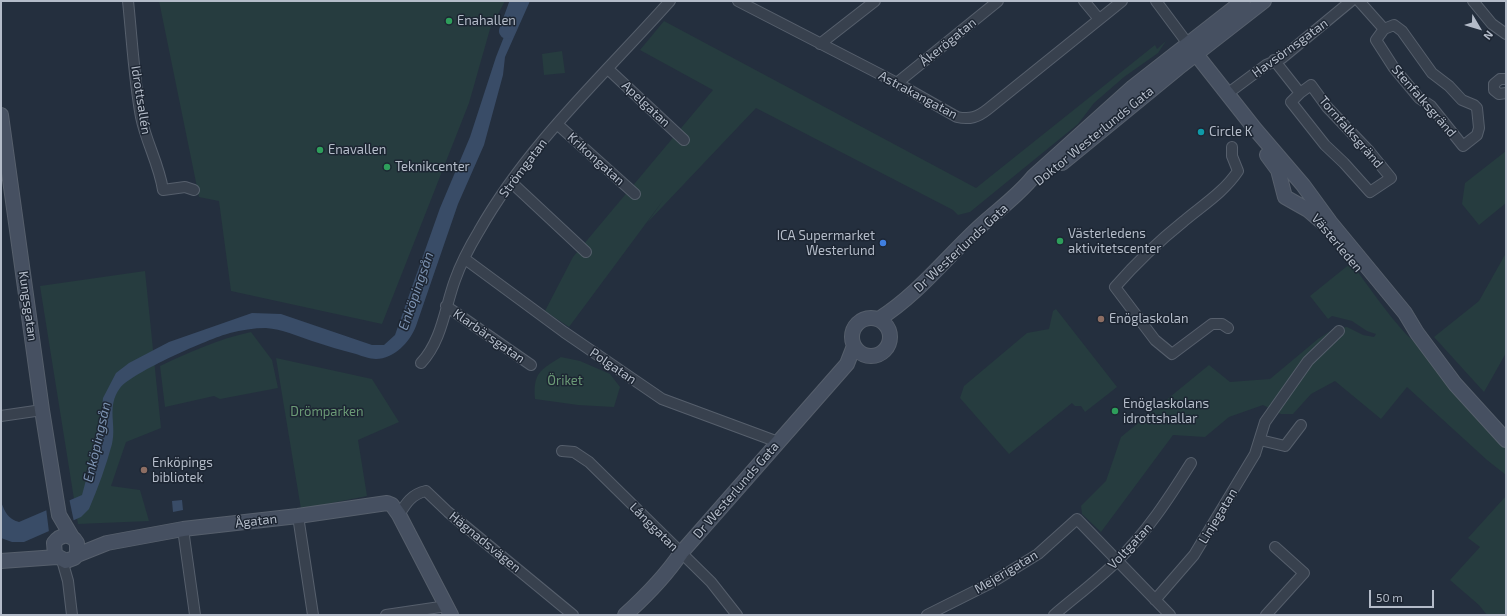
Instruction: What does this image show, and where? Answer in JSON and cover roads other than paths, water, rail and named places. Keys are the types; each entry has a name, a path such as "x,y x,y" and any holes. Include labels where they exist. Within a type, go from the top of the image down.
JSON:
{"street":[{"name":"Idrottsallén","path":"128,1 141,116 146,138 156,161 164,190 185,187 194,190"},
{"name":"Strömgatan","path":"421,363 436,342 456,278 479,230 511,182 556,124 670,1"},
{"path":"820,44 875,1"},
{"name":"Åkerögatan","path":"897,83 998,1"},
{"path":"1084,1 1099,19"},
{"name":"Astrakangatan","path":"746,2 820,44 897,83 957,117 973,118 988,109 1122,1"},
{"name":"Västerleden","path":"1156,1 1227,94 1405,313 1417,334 1455,384 1506,440"},
{"name":"Doktor Westerlunds Gata","path":"1192,49 1243,1"},
{"name":"Doktor Westerlunds Gata","path":"1021,192 1034,177 1133,87 1264,1"},
{"name":"Havsörnsgatan","path":"1227,94 1274,60 1282,58 1351,1"},
{"path":"1359,1 1384,29"},
{"path":"1474,1 1492,24 1506,34"},
{"name":"Stenfalksgränd","path":"1394,25 1402,31 1432,73 1449,86 1462,100 1474,105 1477,108 1479,128 1477,135 1463,146 1431,106 1419,98 1394,68 1376,40 1384,29 1394,25"},
{"name":"Tornfalksgränd","path":"1274,60 1300,92"},
{"name":"Apelgatan","path":"608,69 684,140"},
{"path":"1506,79 1500,79 1494,84 1494,90 1499,94 1506,93"},
{"name":"Tornfalksgränd","path":"1311,85 1327,107 1369,151 1391,178 1370,192 1344,163 1325,145 1291,102 1300,92 1311,85"},
{"name":"Kungsgatan","path":"1,121 42,410 64,542"},
{"name":"Krikongatan","path":"556,124 635,194"},
{"name":"Västerleden","path":"1255,129 1261,145 1278,170 1285,197 1308,210 1327,228 1399,319 1417,334"},
{"path":"1228,328 1222,324 1212,324 1172,354 1155,340 1115,287 1150,250 1221,191 1233,179 1238,171 1232,156 1232,147"},
{"path":"511,182 586,252"},
{"path":"1298,204 1303,201 1306,190"},
{"name":"Dr Westerlunds Gata","path":"625,615 645,598 665,575 681,553 859,351 874,356 885,350 890,337 883,323 978,227 1021,192"},
{"name":"Polgatan","path":"465,259 564,332 662,399 778,442"},
{"name":"Klarbärsgatan","path":"446,306 531,365"},
{"path":"859,351 852,340 852,330 858,322 871,317 883,323"},
{"name":"Linjegatan","path":"1155,600 1194,555 1255,454 1265,422 1308,361 1339,332"},
{"name":"Västerleden","path":"1442,366 1462,378 1506,428"},
{"path":"1,416 42,410"},
{"path":"1260,440 1285,446 1301,425"},
{"name":"Långgatan","path":"562,451 574,452 589,462 711,582 737,615"},
{"name":"Voltgatan","path":"1054,615 1117,562 1154,520 1191,463"},
{"name":"Hägnadsvägen","path":"400,515 411,498 426,491 448,512 573,615"},
{"name":"Ågatan","path":"1,561 25,558 64,542 107,543 183,529 298,516 388,503 392,505 400,515"},
{"path":"386,615 449,611 400,515"},
{"path":"298,516 313,615"},
{"name":"Mejerigatan","path":"927,615 991,583 1038,554 1077,518 1117,562"},
{"path":"183,529 195,615"},
{"path":"64,542 72,615"},
{"path":"1266,615 1304,573 1275,547"},
{"path":"1117,562 1170,615"}],"water":[{"path":"518,1 530,1 505,57 503,75 484,145 458,204 416,326 410,338 395,353 383,358 374,359 284,331 266,328 248,329 219,336 155,365 128,381 120,388 116,395 113,409 112,444 102,477 89,509 81,517 24,542 12,542 1,538 1,502 7,515 19,522 82,495 100,428 103,398 116,373 129,363 169,342 252,313 281,314 372,345 384,345 395,335 440,208 470,137 496,57"},
{"path":"182,500 183,510 173,512 172,501"}],"waterway":[{"name":"Enköpingsån","path":"507,31 518,1"}],"place":[{"name":"Enahallen","path":"449,21"},
{"name":"Circle K","path":"1201,132"},
{"name":"Enavallen","path":"320,150"},
{"name":"Teknikcenter","path":"387,167"},
{"name":"Västerledens aktivitetscenter","path":"1060,241"},
{"name":"ICA Supermarket Westerlund","path":"883,243"},
{"name":"Enöglaskolan","path":"1101,319"},
{"name":"Enöglaskolans idrottshallar","path":"1115,411"},
{"name":"Enköpings bibliotek","path":"144,470"}],"park label":[{"name":"Öriket","path":"565,381"},
{"name":"Drömparken","path":"327,412"}]}
